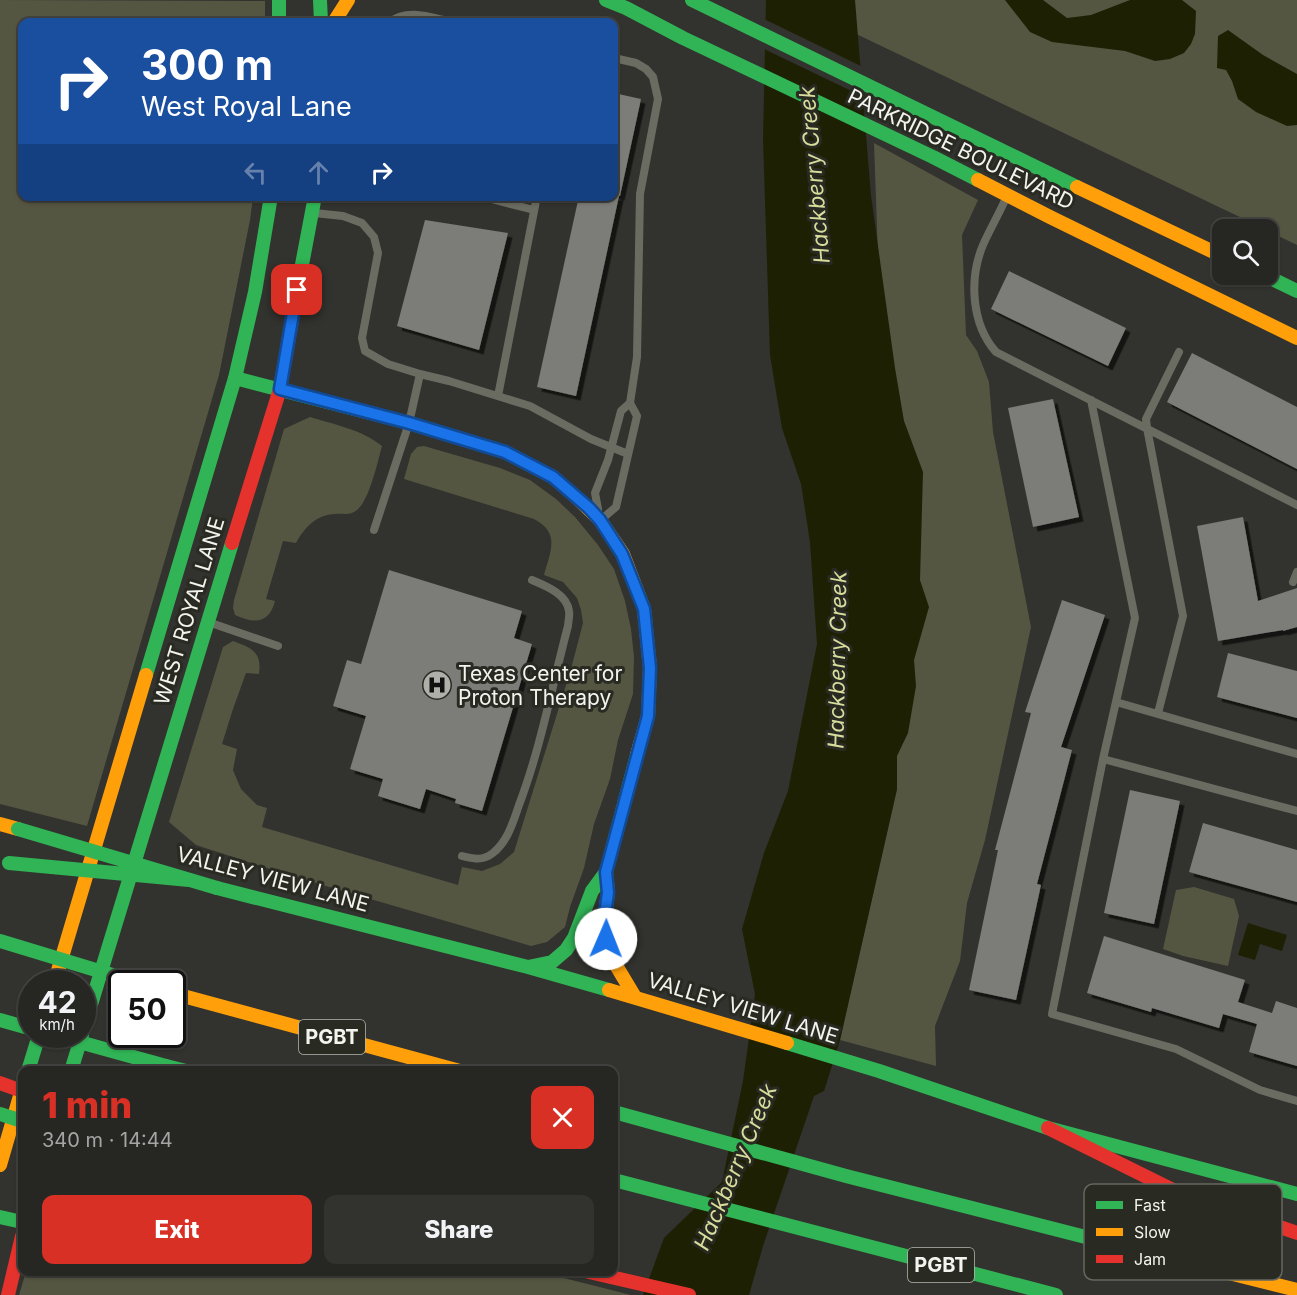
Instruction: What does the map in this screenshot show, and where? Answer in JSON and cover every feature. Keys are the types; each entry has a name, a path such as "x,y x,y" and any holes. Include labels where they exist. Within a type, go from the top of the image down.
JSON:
{"main road":[{"path":"279,0 279,18"},
{"path":"320,0 321,18"},
{"path":"337,18 348,0"},
{"name":"PARKRIDGE BOULEVARD","path":"606,0 933,157 1297,338"},
{"name":"PARKRIDGE BOULEVARD","path":"692,0 1212,251"},
{"name":"WEST ROYAL LANE","path":"58,970 236,378 255,292 270,201"},
{"name":"WEST ROYAL LANE","path":"96,988 280,389 314,201"},
{"path":"1278,282 1297,291"},
{"path":"236,378 409,423 505,452 553,477 589,508 600,520 622,554 644,609 650,668 648,716 606,872 608,893 603,927 608,952 635,997"},
{"name":"VALLEY VIEW LANE","path":"0,824 217,888 528,967 635,997 879,1071 1048,1128 1259,1184"},
{"path":"5,862 189,879"},
{"path":"528,967 552,963 566,950 574,938 592,891 606,872"},
{"path":"0,941 108,974"},
{"name":"PGBT","path":"186,997 441,1066"},
{"path":"0,1020 18,1025"},
{"path":"96,1047 166,1066"},
{"path":"30,1066 35,1048"},
{"name":"WEST ROYAL LANE","path":"72,1066 78,1048"},
{"path":"0,1083 18,1089"},
{"path":"0,1165 18,1104"},
{"path":"618,1113 846,1176 1084,1236"},
{"path":"0,1114 18,1119"},
{"path":"1048,1128 1161,1184"},
{"name":"PGBT","path":"620,1182 1056,1295"},
{"name":"VALLEY VIEW LANE","path":"1282,1190 1297,1194"},
{"path":"0,1217 18,1221"},
{"path":"1282,1228 1297,1233"},
{"path":"8,1295 18,1253"},
{"path":"609,1276 689,1295"},
{"path":"1257,1280 1297,1290"}],"lane":[{"path":"397,18 412,15 429,18"},
{"path":"618,59 636,63 646,69 653,77 658,99 640,194 637,357 630,403 637,416 616,507 600,520 595,494 621,411 630,403"},
{"path":"1008,195 983,244 975,275 975,302 978,315 985,337 996,352 1297,504"},
{"path":"499,201 534,210"},
{"path":"498,396 536,201"},
{"path":"312,213 343,216 362,223 374,237 378,253 362,338 365,351 388,364 530,406 591,439 628,454"},
{"path":"1158,713 1183,616 1146,419 1179,352"},
{"path":"374,530 409,423 420,374"},
{"path":"1091,400 1135,618 1103,759 1053,1014 1176,1049 1260,1090 1297,1101"},
{"path":"1293,582 1297,572"},
{"path":"462,856 478,860 491,855 503,842 525,789 543,727 568,626 569,610 562,598 550,588 532,580"},
{"path":"207,622 278,646"},
{"path":"1116,702 1297,754"},
{"path":"1103,759 1297,811"}],"shaded area":[{"path":"0,0 265,1 265,18 18,18 18,201 252,201 219,375 87,826 0,804"},
{"path":"785,0 1297,0 1297,245 1278,236 1278,219 1245,219"},
{"path":"874,143 978,200 962,235 966,335 977,351 989,382 993,432 1031,627 985,840 967,903 960,961 935,1026 936,1066 840,1040 897,789"},
{"path":"310,417 357,431 382,446 372,480 357,510 349,514 322,516 307,527 296,543 283,541 266,599 275,601 272,609 265,618 248,620 235,615 234,600 284,429"},
{"path":"424,446 500,468 530,480 556,499 575,517 614,569 625,601 631,629 634,657 633,694 618,740 610,779 594,824 584,868 565,927 547,942 531,946 295,877 196,845 169,822 223,647 233,641 254,652 260,667 259,674 246,673 222,744 237,749 233,770 241,789 257,805 267,808 262,827 458,885 462,867 482,871 500,864 514,852 571,669 583,623 581,610 577,598 563,582 544,575 551,551 551,537 542,524 534,519 404,479 411,454 417,447"},
{"path":"1194,887 1234,899 1239,916 1228,966 1163,949 1176,890"},
{"path":"25,1276 556,1276 631,1295 19,1295"}],"water":[{"name":"Hackberry Creek","path":"766,0 855,0 871,196 895,368 904,421 923,472 920,580 929,607 914,660 916,686 908,733 897,756 897,789 840,1040 824,1091 814,1096 763,1246 749,1295 643,1295 664,1238 722,1182 743,1081 755,994 742,929 764,853 788,791 817,644 810,542 801,484 782,428 770,355 763,139"},
{"path":"1005,0 1043,0 1067,18 1091,15 1130,0 1182,0 1196,11 1195,34 1184,53 1170,59 1155,61 1125,51 1052,42 1030,32"},
{"path":"1228,30 1263,55 1297,74 1297,125 1287,126 1256,112 1238,99 1226,70 1217,68 1218,36"},
{"path":"1248,923 1287,935 1282,951 1260,944 1255,960 1238,955"}],"pier":[{"path":"762,18 863,67 866,98 762,48"}],"building":[{"path":"618,94 641,99 620,196 618,196"},
{"path":"578,201 618,201 576,396 537,387"},
{"path":"425,220 508,233 479,350 397,326"},
{"path":"1009,271 1126,328 1108,366 991,309"},
{"path":"1192,353 1297,407 1297,469 1167,402"},
{"path":"1053,399 1079,517 1033,527 1008,408"},
{"path":"1243,517 1258,601 1297,588 1297,627 1218,641 1197,526"},
{"name":"Texas Center for Proton Therapy","path":"389,570 522,611 514,638 532,644 482,811 455,803 456,799 426,789 420,809 378,796 383,779 350,769 366,716 333,706 347,660 361,664"},
{"path":"1062,600 1105,615 1061,747 1072,750 1037,884 1041,885 1016,1000 969,990 998,850 995,850 1031,713 1025,712"},
{"path":"1228,653 1297,671 1297,718 1217,697"},
{"path":"1130,790 1180,801 1154,924 1104,913"},
{"path":"1203,823 1297,850 1297,902 1189,872"},
{"path":"1104,936 1245,980 1238,1002 1272,1013 1276,1001 1297,1008 1297,1066 1249,1052 1257,1024 1223,1014 1219,1028 1152,1008 1151,1012 1087,993"}],"traffic: fast":[{"path":"279,0 279,18"},
{"path":"320,0 321,18"},
{"path":"606,0 978,180"},
{"path":"692,0 1077,187"},
{"path":"146,675 235,378 255,292 270,201"},
{"path":"297,291 314,201"},
{"path":"1278,282 1297,291"},
{"path":"235,378 409,423 505,452 553,477 575,496"},
{"path":"96,988 232,543"},
{"path":"528,967 552,962 566,950 574,938 592,891 606,872 637,755"},
{"path":"18,829 217,888"},
{"path":"9,863 189,880"},
{"path":"217,888 528,967 609,990"},
{"path":"0,941 108,974"},
{"path":"0,1020 18,1025"},
{"path":"787,1043 879,1071 1048,1128 1259,1184"},
{"path":"96,1047 166,1066"},
{"path":"30,1066 35,1048"},
{"path":"73,1066 78,1048"},
{"path":"618,1113 846,1176 1084,1237"},
{"path":"0,1114 18,1120"},
{"path":"618,1181 1056,1295"},
{"path":"1282,1190 1297,1194"},
{"path":"0,1217 18,1221"}],"traffic: slow":[{"path":"337,18 348,0"},
{"path":"978,180 1297,338"},
{"path":"1077,187 1212,251"},
{"path":"575,496 600,520 623,554 644,609 650,668 648,716 637,755"},
{"path":"58,970 146,675"},
{"path":"0,824 18,829"},
{"path":"606,872 608,893 603,927 608,952 635,997"},
{"path":"609,990 787,1043"},
{"path":"186,997 442,1066"},
{"path":"0,1165 18,1103"},
{"path":"1257,1280 1297,1290"}],"traffic: jam":[{"path":"232,543 280,389 297,291"},
{"path":"0,1083 18,1090"},
{"path":"1048,1128 1161,1184"},
{"path":"1282,1228 1297,1233"},
{"path":"8,1295 18,1253"},
{"path":"606,1276 689,1295"}],"place":[{"name":"Texas Center for Proton Therapy","path":"437,685"}],"route":[{"path":"297,290 280,389 409,423 505,452 553,477 589,508 600,520 622,554 644,609 650,668 648,716 606,872 608,893 603,927 606,939"}]}
